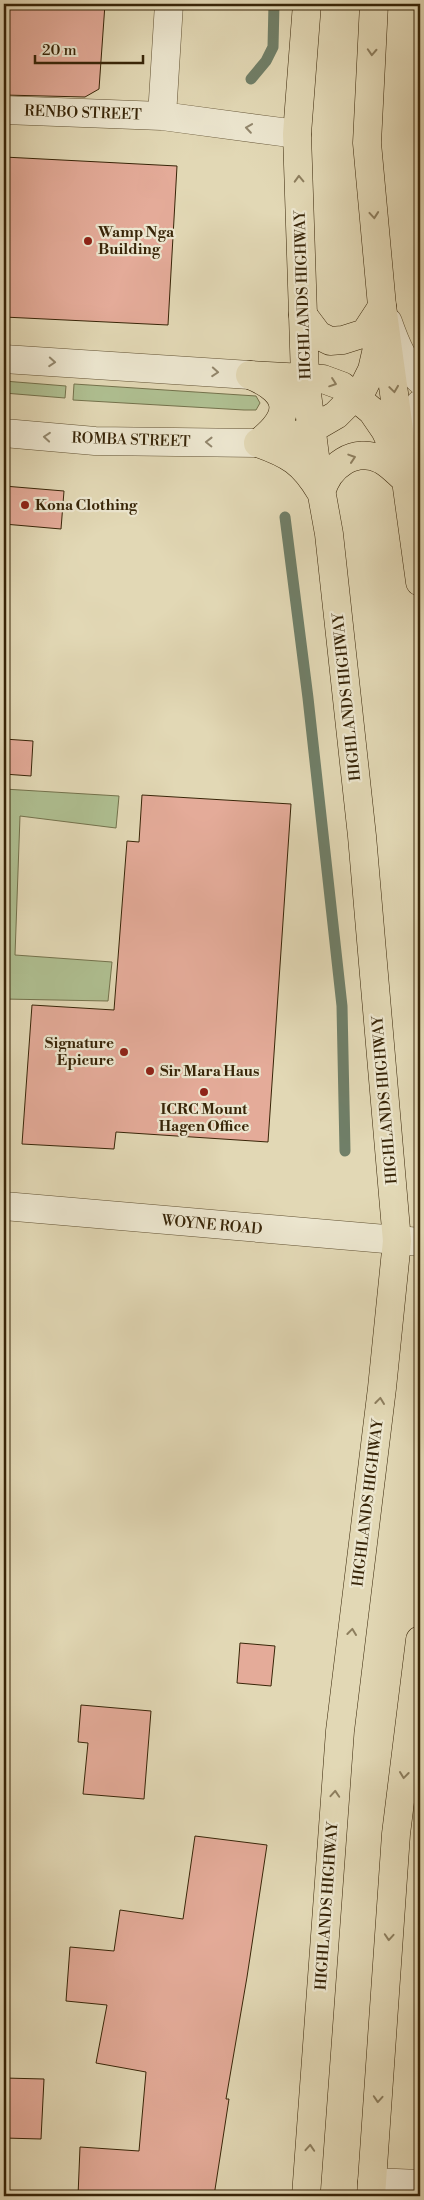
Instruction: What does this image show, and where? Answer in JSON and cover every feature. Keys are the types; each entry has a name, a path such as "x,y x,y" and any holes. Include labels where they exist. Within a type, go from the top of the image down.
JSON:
{"main road":[{"name":"HIGHLANDS HIGHWAY","path":"306,2196 340,1731 382,1388 409,1242 329,534 311,430 305,378 297,134 307,4"},
{"path":"374,4 367,144 382,306 420,582"},
{"path":"303,315 318,335 330,341 343,340 365,333 382,306"},
{"path":"258,443 288,438 311,430 336,415 356,396 363,388 372,370 380,333 382,306"},
{"path":"250,375 262,373 284,362 298,340 303,315"},
{"path":"250,375 323,379 336,384 356,396 372,411 385,430 406,480"},
{"path":"250,375 272,386 281,398 284,413 278,425 258,443"},
{"path":"258,443 285,452 310,474 321,492"},
{"path":"321,492 324,480 333,469 346,459 357,456 368,455 380,459 391,465 406,480"},
{"path":"372,2189 396,1834 420,1640"}],"street":[{"path":"162,116 169,4"},
{"name":"RENBO STREET","path":"4,110 162,116 297,134"},
{"path":"382,306 394,340 406,362 420,380"},
{"path":"4,359 250,375"},
{"path":"406,480 406,440 412,418 420,404"},
{"name":"ROMBA STREET","path":"4,433 95,441 258,443"},
{"name":"WOYNE ROAD","path":"4,1206 409,1242"},
{"path":"372,2189 420,2184"}],"green space":[{"path":"4,381 66,386 65,398 4,393"},
{"path":"74,384 256,396 260,403 256,410 244,410 73,400"},
{"path":"4,789 119,796 116,828 20,816 15,955 112,962 108,1001 4,999"}],"building":[{"path":"4,4 105,4 99,89 85,97 4,95"},
{"name":"Wamp Nga Building","path":"4,157 177,166 168,325 4,317"},
{"path":"4,486 64,491 61,529 4,524"},
{"path":"4,739 33,741 31,776 4,774"},
{"name":"Sir Mara Haus","path":"142,795 291,804 268,1142 116,1132 114,1149 22,1144 32,1005 114,1010 127,841 139,842"},
{"path":"240,1643 275,1646 271,1686 237,1683"},
{"path":"81,1705 151,1711 144,1799 83,1794 88,1743 78,1742"},
{"path":"195,1836 267,1845 226,2099 229,2099 214,2196 78,2196 80,2147 139,2151 146,2072 96,2063 107,2005 66,2001 70,1947 114,1951 120,1910 183,1919"},
{"path":"4,2078 44,2079 41,2139 4,2138"}],"waterway":[{"path":"251,79 266,61 273,47 274,4"},
{"path":"285,517 308,698 342,1006 345,1151"}],"place":[{"name":"Wamp Nga Building","path":"88,241"},
{"name":"Kona Clothing","path":"25,505"},
{"name":"Signature Epicure","path":"124,1052"},
{"name":"Sir Mara Haus","path":"150,1071"},
{"name":"ICRC Mount Hagen Office","path":"204,1092"}]}
